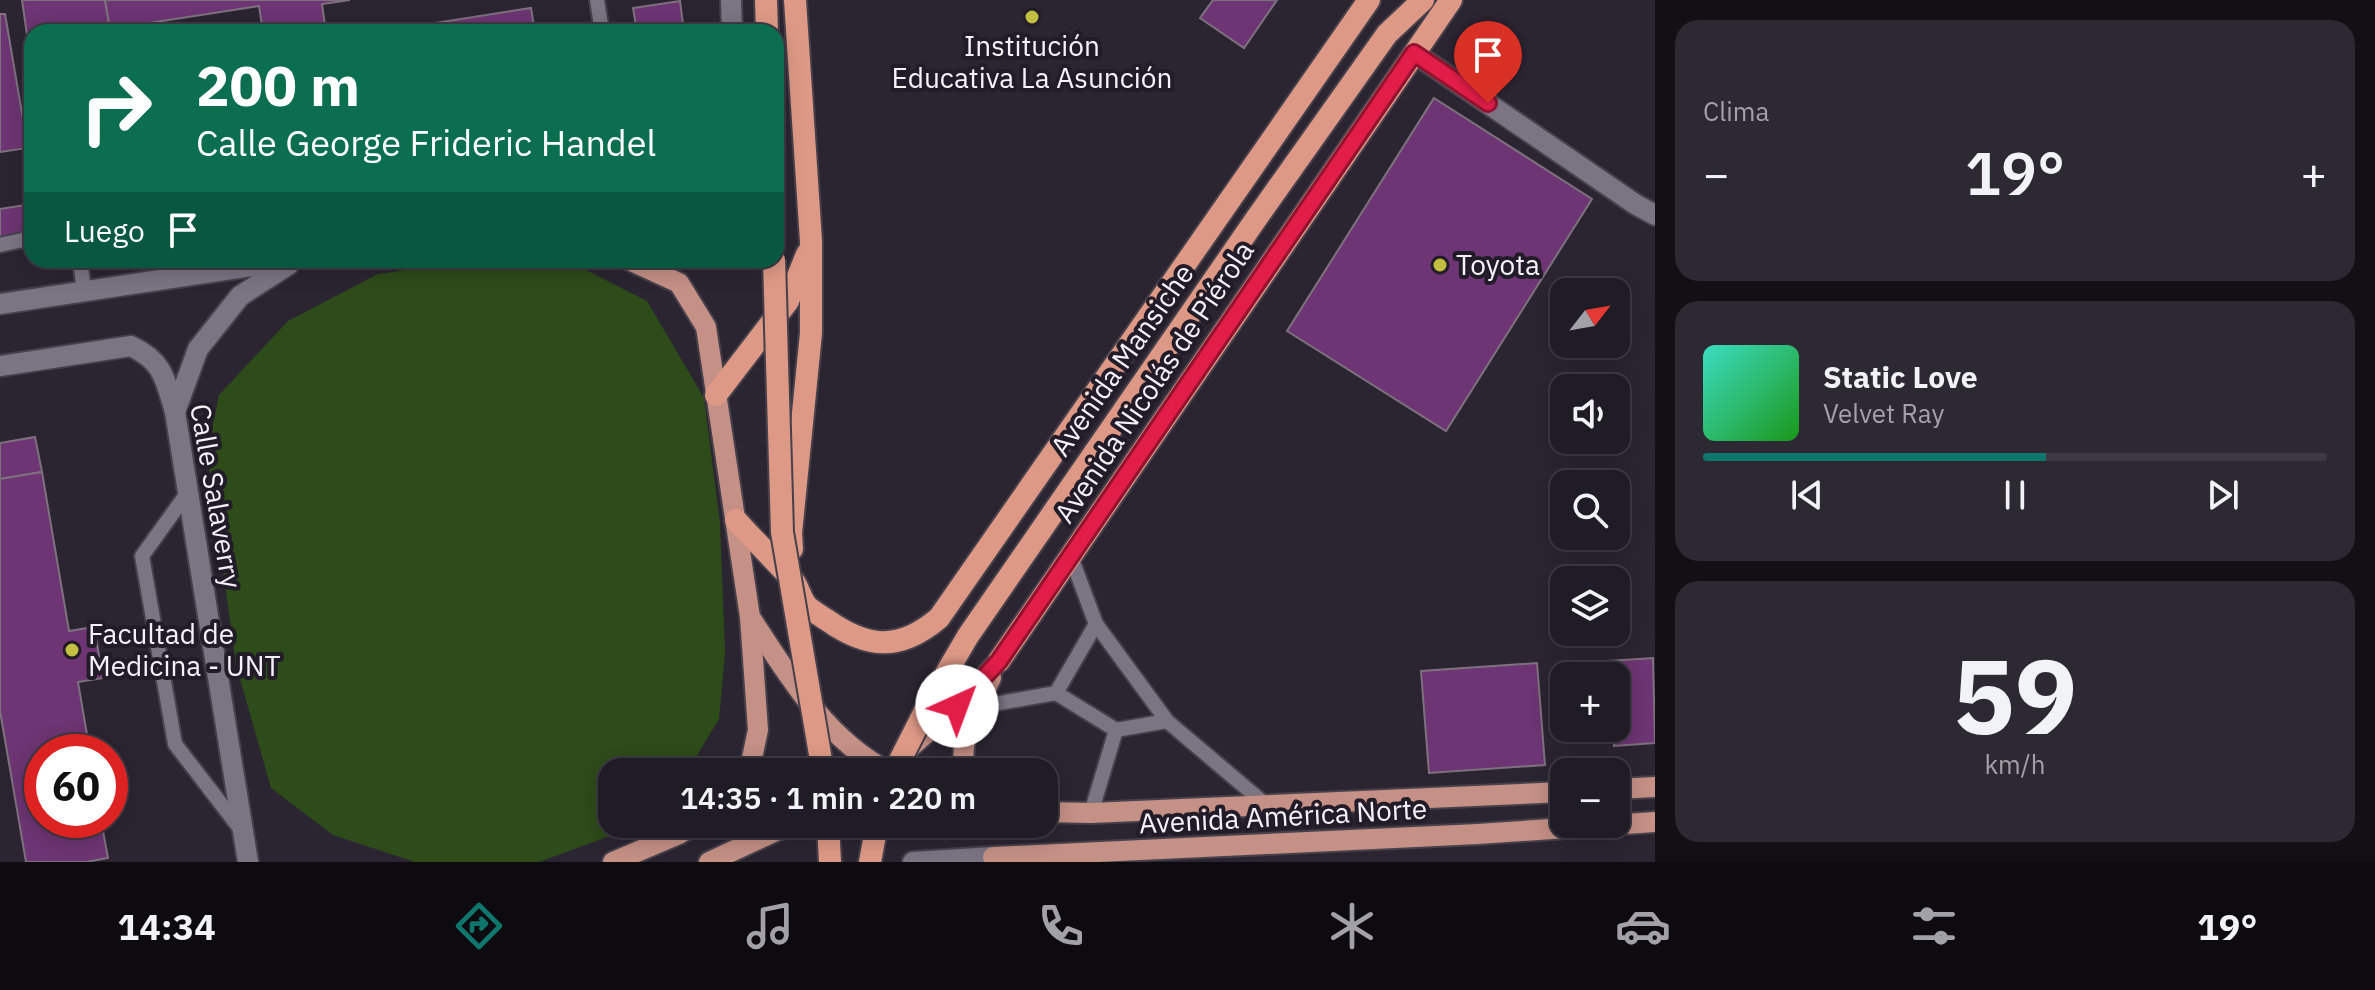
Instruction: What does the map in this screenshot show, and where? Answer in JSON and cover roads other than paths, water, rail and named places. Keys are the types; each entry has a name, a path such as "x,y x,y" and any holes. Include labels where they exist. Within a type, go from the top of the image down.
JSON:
{"highway":[{"path":"766,0 767,24"},
{"path":"795,0 811,241 811,333 791,533 795,582"},
{"name":"Avenida Nicolás de Piérola","path":"736,520 795,582 807,606 836,626 865,641 887,643 903,641 924,631 939,618 1369,0"},
{"name":"Avenida Mansiche","path":"894,758 968,636 1256,219 1387,34 1423,0"},
{"name":"Avenida Nicolás de Piérola","path":"999,661 1451,0"},
{"path":"716,395 788,301 811,241"},
{"path":"774,268 782,532 821,758"},
{"path":"829,838 830,862"},
{"path":"870,862 874,838"}],"main road":[{"path":"731,0 732,24"},
{"path":"1414,53 1655,215"},
{"path":"0,304 240,268"},
{"path":"175,412 198,349 214,327 240,296 282,268"},
{"path":"646,268 679,283 706,327 750,617 758,730 752,758"},
{"name":"Calle Salaverry","path":"0,366 131,346 149,355 163,373 175,412 248,862"},
{"path":"750,617 812,708 845,741 868,758"},
{"path":"963,758 964,742 999,661"},
{"name":"Avenida Nicolás de Piérola","path":"900,758 957,706 999,661"},
{"path":"1630,788 1655,787"},
{"name":"Avenida América Norte","path":"1058,812 1550,793"},
{"path":"1476,797 1478,834"},
{"name":"Avenida América Norte","path":"913,862 1478,834 1655,822"},
{"path":"613,862 670,838"},
{"path":"709,862 761,838"}],"lane":[{"path":"597,0 601,24"},
{"path":"0,245 24,240"},
{"path":"81,268 84,291"},
{"path":"188,492 142,556 175,744 243,832"},
{"path":"1071,557 1096,624 1167,721 1265,804"},
{"path":"1056,693 1096,624"},
{"path":"977,707 1056,693 1116,730 1167,721"},
{"path":"1091,813 1116,730"}],"place":[{"name":"Institución Educativa La Asunción","path":"1032,17"},
{"name":"Toyota","path":"1440,265"},
{"name":"Facultad de Medicina - UNT","path":"72,650"}]}
